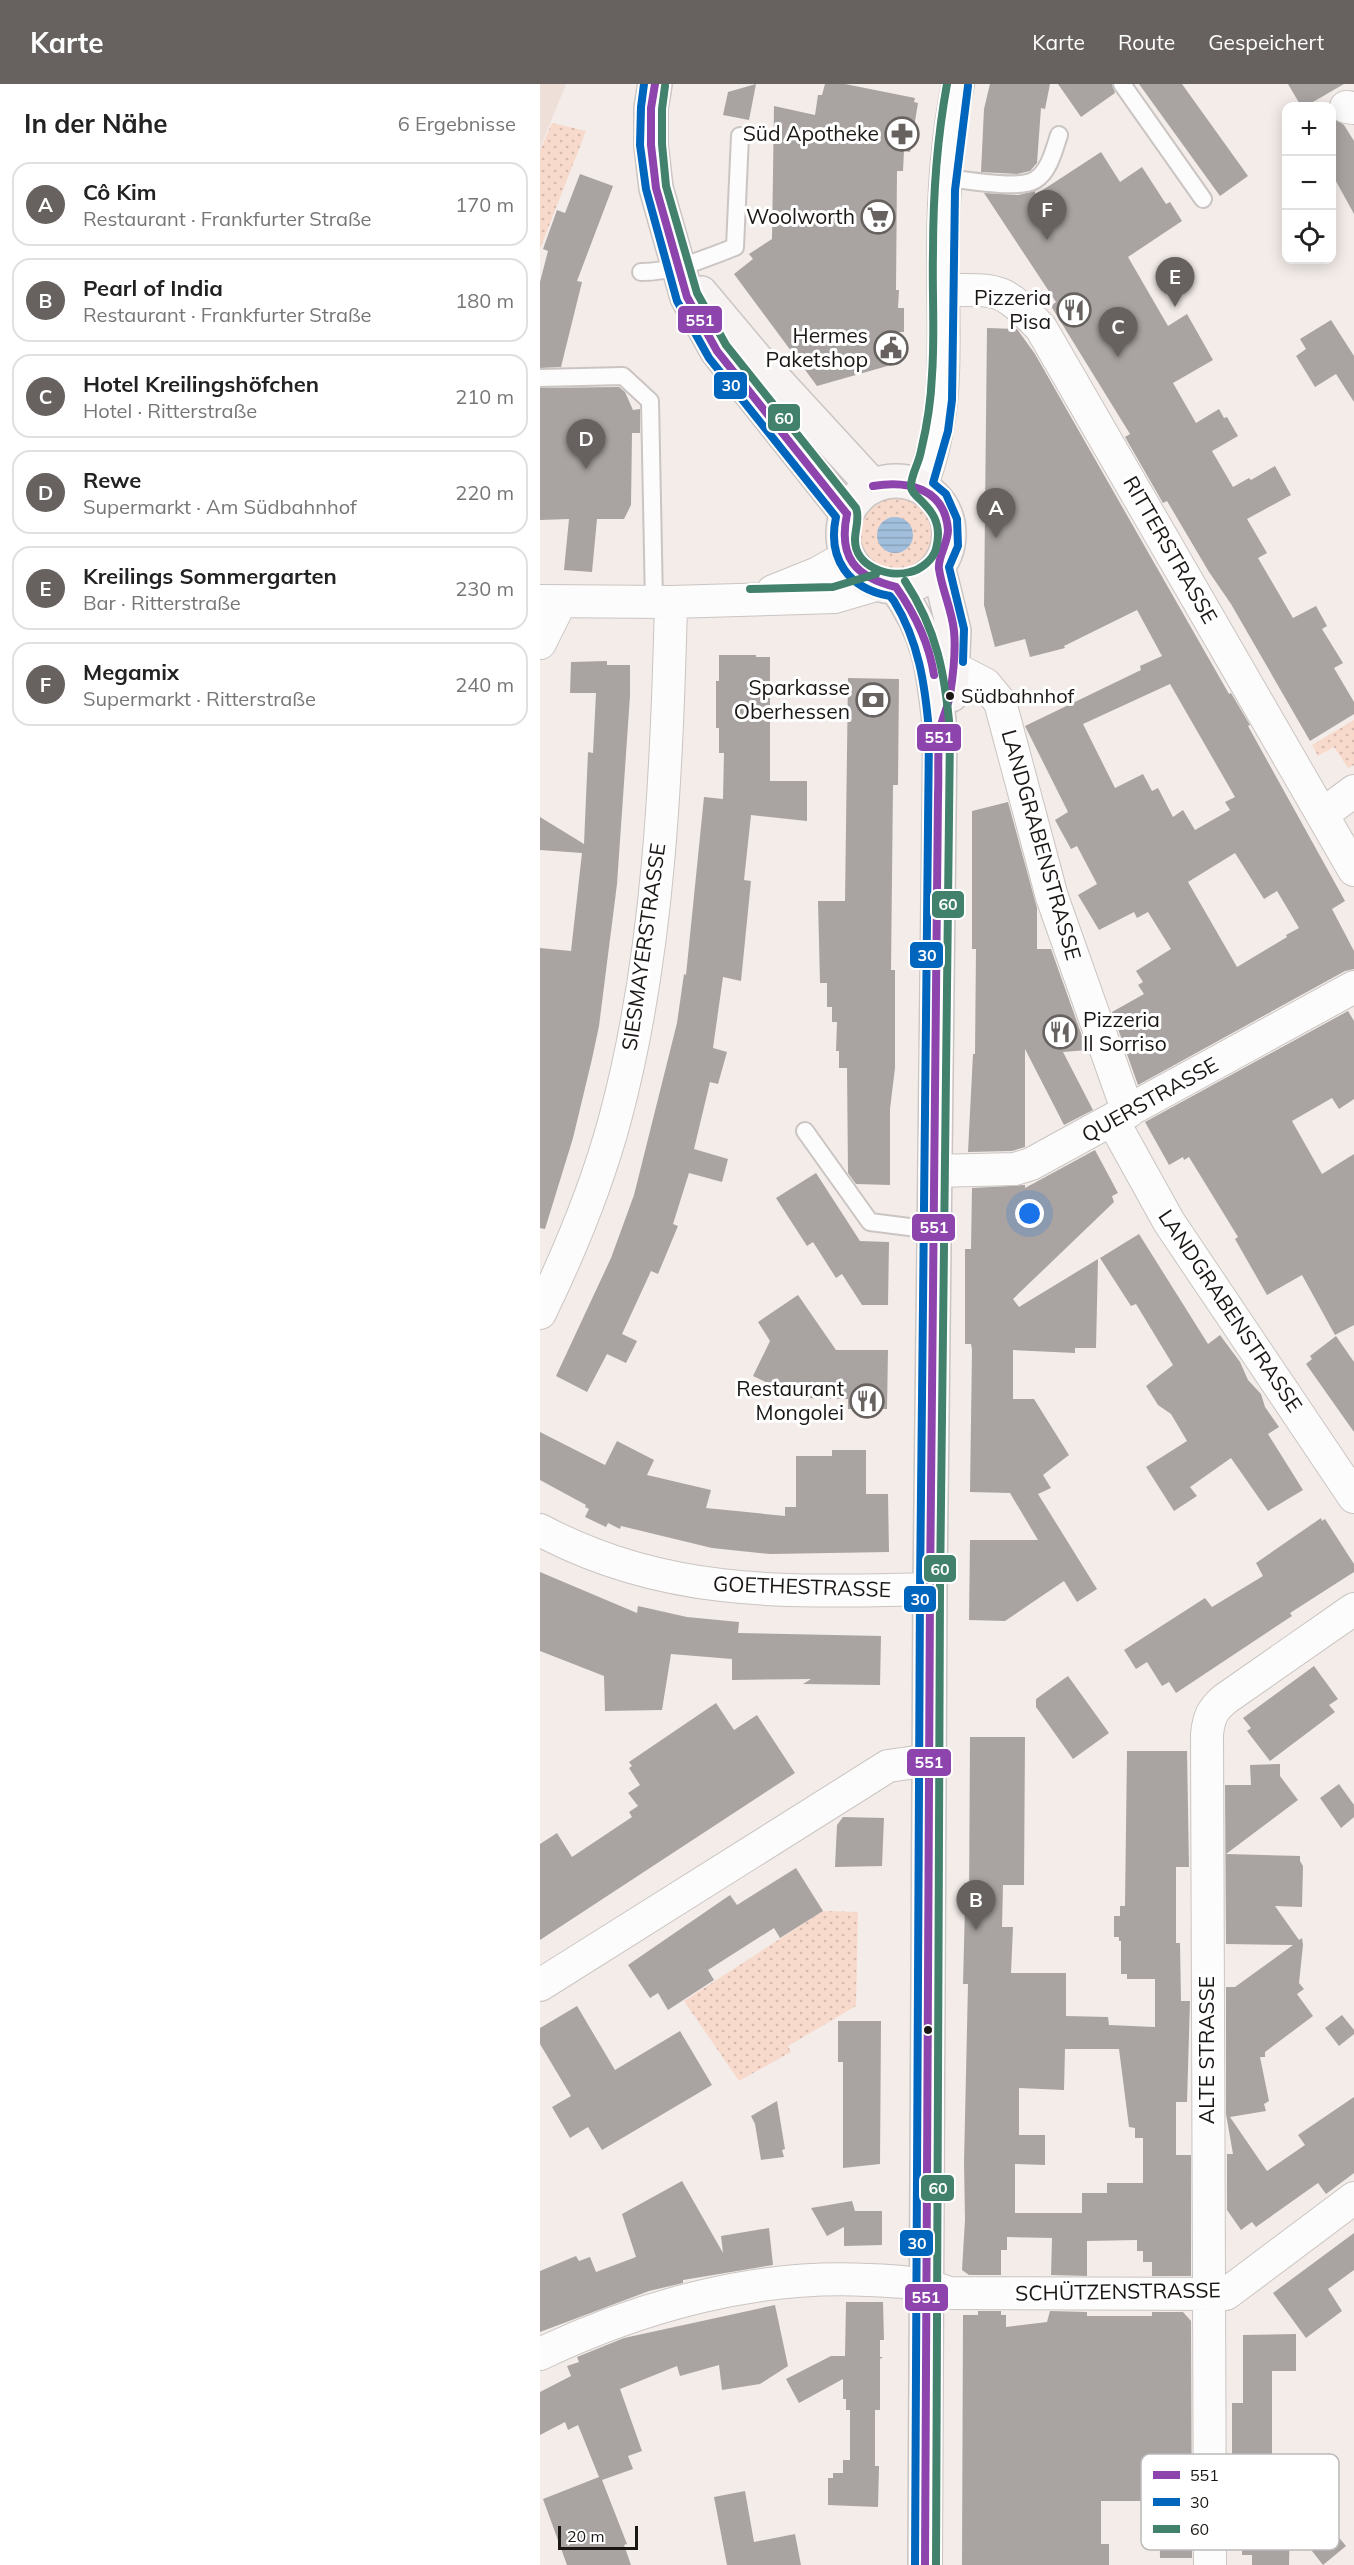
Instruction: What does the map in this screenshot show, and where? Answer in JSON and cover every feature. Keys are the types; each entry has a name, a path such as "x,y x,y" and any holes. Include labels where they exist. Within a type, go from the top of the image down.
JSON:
{"main road":[{"path":"655,84 651,108 651,145 656,188 687,297 717,351 847,514"},
{"path":"680,267 758,361 873,486"},
{"path":"887,585 912,584 927,577 938,566 948,544 947,521 937,500 921,487 902,481 873,486 853,503 847,514 843,535 848,556 861,573 887,585 909,606 933,664 940,731 930,1589 925,2565"},
{"path":"938,566 954,631 951,696 940,731"}],"street":[{"path":"921,487 937,436 944,393 943,290 947,178 958,84"},
{"name":"RITTERSTRASSE","path":"943,290 999,292 1009,296 1041,328 1354,870"},
{"path":"750,599 818,573 848,556"},
{"path":"540,643 550,602 662,602 835,597 887,585"},
{"name":"SIESMAYERSTRASSE","path":"540,1313 575,1235 616,1117 645,966 663,784 662,602"},
{"name":"LANDGRABENSTRASSE","path":"952,667 985,684 1000,702 1052,897 1120,1116 1169,1222 1354,1497"},
{"path":"1323,814 1354,791"},
{"name":"QUERSTRASSE","path":"934,1171 1023,1168 1354,987"},
{"name":"GOETHESTRASSE","path":"540,1530 621,1565 692,1582 763,1590 930,1589"},
{"name":"ALTE STRASSE","path":"1210,2454 1206,2049 1207,1734 1209,1716 1213,1709 1225,1699 1354,1609"},
{"path":"540,1985 888,1766 930,1760"},
{"name":"SCHÜTZENSTRASSE","path":"540,2354 589,2332 652,2310 742,2289 837,2278 926,2283 949,2293 1227,2294 1354,2198"},
{"name":"ALTE STRASSE","path":"1210,2550 1210,2565"}],"lane":[{"path":"1122,84 1203,199"},
{"path":"947,178 1024,185 1037,179 1051,159 1059,135"},
{"path":"641,272 658,272 680,267 735,247 740,136"},
{"path":"540,378 623,376 650,400 662,602"},
{"path":"805,1131 870,1222 933,1230"}],"shaded area":[{"path":"540,84 566,84 540,148"},
{"path":"552,123 586,131 540,249 540,150"},
{"path":"889,498 903,498 917,504 927,514 933,528 933,542 927,556 917,566 903,572 889,572 875,566 865,556 859,542 859,528 865,514 875,504"},
{"path":"1354,720 1354,765 1348,768 1334,747 1318,756 1312,745"},
{"path":"823,1911 858,1912 856,2006 788,2046 791,2052 739,2081 684,2001"}],"water":[{"path":"895,517 908,522 913,535 908,548 895,553 882,548 877,535 882,522"}],"building":[{"path":"756,84 749,120 723,115 728,92"},
{"path":"825,84 845,84 915,98 914,102 918,103 910,152 904,151 903,171 897,171 896,290 899,290 898,308 904,308 904,332 898,332 898,363 817,386 734,274 753,259 749,254 772,239 774,106 815,115 818,95 822,95"},
{"path":"990,84 1050,84 1045,109 1041,108 1037,163 1030,171 1017,174 981,172 984,109"},
{"path":"1058,84 1112,84 1115,93 1081,117"},
{"path":"1139,84 1182,84 1248,176 1220,196"},
{"path":"1288,84 1344,84 1313,102 1299,102"},
{"path":"1336,120 1344,125 1354,141 1354,214 1336,181"},
{"path":"1101,152 1120,182 1142,167 1166,204 1170,202 1182,221 1128,257 1168,326 1187,314 1213,360 1173,383 1196,423 1219,409 1224,418 1227,417 1238,436 1212,451 1233,487 1275,466 1291,495 1247,519 1267,553 1258,558 1293,618 1316,606 1327,626 1322,629 1343,663 1334,668 1354,702 1354,714 1310,741 1231,604 1167,501 1163,503 1125,437 1130,434 1051,306 1056,302 984,193 1018,195 1035,191 1035,195"},
{"path":"580,174 613,186 577,281 582,282 561,367 540,368 540,282 548,251 543,249 557,210 565,213"},
{"path":"1331,320 1354,356 1354,402 1336,374 1315,387 1296,356 1306,349 1300,339"},
{"path":"987,328 1017,329 1035,354 1229,694 1231,693 1250,725 1248,726 1345,901 1332,909 1354,951 1354,969 1345,971 1138,1085 1112,1012 1144,994 1138,985 1143,982 1136,971 1171,949 1148,912 1137,918 1134,912 1099,930 1078,895 1097,884 1077,846 1071,849 1055,820 1068,812 1025,726 1141,670 1140,666 1162,656 1137,610 1064,646 1065,648 1030,657 1025,639 995,647 984,605","holes":["1170,684 1235,797 1225,802 1230,810 1195,830 1183,810 1173,817 1158,788 1152,791 1143,774 1115,788 1083,724","1235,853 1264,899 1277,891 1299,928 1237,967 1188,882"]},
{"path":"619,387 625,392 633,410 640,409 640,433 632,433 631,505 624,519 597,519 592,572 564,570 569,519 540,520 540,388"},
{"path":"719,655 770,657 770,781 807,781 807,821 751,815 744,880 751,881 741,981 723,977 713,1048 727,1052 718,1084 710,1082 694,1149 728,1159 722,1182 689,1173 673,1224 678,1226 658,1274 651,1271 622,1334 637,1341 626,1363 607,1354 587,1392 556,1376 611,1258 634,1195 677,1023 684,974 686,975 704,797 723,799 724,753 719,753 719,728 716,728 716,681 719,681"},
{"path":"607,661 607,665 630,665 630,696 617,884 599,1026 573,1138 545,1229 540,1228 540,948 571,951 582,853 540,850 540,817 584,844 588,752 593,753 596,693 570,693 571,662"},
{"path":"848,678 899,679 898,785 893,785 891,970 895,970 895,1068 890,1109 890,1185 856,1184 848,1173 847,1068 839,1068 839,1051 836,1051 837,1022 832,1022 832,1007 827,1007 827,983 820,983 818,901 845,901"},
{"path":"1008,802 1037,908 1037,949 1051,949 1087,1050 1063,1052 1093,1110 1064,1125 1025,1049 1025,1147 1012,1151 968,1152 973,1054 975,1054 976,949 972,949 972,811"},
{"path":"1348,1011 1354,1021 1354,1099 1339,1109 1332,1098 1292,1121 1322,1174 1354,1154 1354,1325 1335,1335 1302,1275 1267,1295 1235,1239 1238,1237 1189,1157 1184,1160 1183,1157 1169,1165 1145,1122"},
{"path":"1095,1150 1118,1193 1112,1196 1114,1202 1013,1299 1019,1307 1098,1259 1096,1348 1075,1348 1075,1353 1013,1350 1013,1399 1034,1399 1069,1455 1043,1475 1051,1488 1038,1494 1097,1589 1077,1602 1064,1581 1005,1621 969,1620 970,1540 1038,1540 1010,1493 970,1492 972,1350 971,1344 965,1344 965,1249 971,1249 972,1188 1025,1185 1025,1188"},
{"path":"816,1173 860,1241 889,1242 888,1305 862,1305 842,1274 836,1278 813,1242 807,1246 776,1198"},
{"path":"1139,1234 1208,1344 1220,1335 1240,1362 1248,1380 1261,1394 1265,1407 1279,1427 1268,1434 1303,1490 1268,1511 1231,1458 1190,1487 1197,1496 1174,1511 1146,1467 1187,1441 1171,1414 1158,1405 1146,1386 1173,1365 1136,1304 1131,1306 1100,1258"},
{"path":"798,1295 836,1350 888,1350 887,1409 848,1409 848,1399 799,1398 753,1376 770,1341 758,1322"},
{"path":"1336,1336 1354,1362 1354,1432 1306,1364 1312,1359 1310,1356"},
{"path":"540,1432 605,1465 617,1441 654,1460 647,1475 711,1490 706,1508 785,1516 785,1507 796,1507 796,1456 832,1456 832,1450 866,1450 866,1494 888,1494 889,1552 770,1554 712,1548 621,1526 620,1529 608,1523 606,1527 585,1517 589,1509 585,1507 586,1505 540,1480"},
{"path":"1321,1518 1322,1521 1325,1519 1354,1564 1354,1572 1290,1613 1292,1616 1176,1693 1169,1682 1162,1686 1147,1662 1136,1669 1124,1650 1205,1598 1212,1607 1263,1576 1256,1563"},
{"path":"540,1572 637,1613 638,1606 687,1617 739,1622 738,1633 881,1636 880,1685 803,1684 811,1679 732,1680 732,1659 671,1654 662,1710 605,1711 604,1676 540,1651"},
{"path":"1314,1666 1338,1699 1329,1705 1335,1712 1270,1761 1247,1731 1251,1728 1243,1718"},
{"path":"1068,1676 1109,1733 1073,1759 1036,1707 1036,1699"},
{"path":"716,1703 734,1730 757,1715 795,1773 540,1940 540,1844 557,1833 572,1857 632,1817 629,1812 638,1806 628,1793 640,1785 629,1768 632,1766 629,1762"},
{"path":"970,1737 1025,1737 1024,1885 1003,1885 1002,1927 1013,1927 1011,1973 1066,1973 1066,2016 1108,2017 1109,2025 1155,2027 1155,1979 1127,1979 1127,1974 1121,1974 1121,1941 1119,1937 1114,1937 1114,1916 1120,1916 1120,1906 1125,1906 1127,1751 1187,1751 1189,1867 1176,1867 1176,1943 1180,1943 1181,2001 1190,2001 1187,2102 1176,2102 1176,2155 1191,2155 1191,2276 1152,2276 1152,2262 1143,2262 1143,2251 1137,2251 1137,2240 1087,2241 1087,2276 1051,2275 1052,2238 1007,2237 1007,2250 1001,2250 1001,2275 969,2275 962,2270 965,2220 968,1984 963,1984 965,1906 969,1906","holes":["1065,2049 1119,2049 1129,2127 1135,2128 1135,2138 1143,2138 1143,2183 1107,2183 1107,2193 1082,2193 1082,2213 1015,2213 1015,2164 1045,2165 1045,2135 1019,2135 1019,2088 1064,2090"]},
{"path":"1280,1764 1280,1776 1298,1800 1226,1854 1300,1856 1303,1866 1302,1907 1275,1906 1299,1940 1302,1938 1299,1983 1304,1989 1297,1994 1313,2016 1265,2052 1265,2057 1260,2057 1269,2101 1264,2104 1266,2111 1230,2117 1267,2171 1305,2145 1298,2135 1354,2097 1354,2173 1326,2194 1318,2183 1256,2227 1252,2222 1241,2230 1227,2210 1227,2154 1233,2154 1226,2114 1226,1987 1235,1987 1293,1945 1226,1944 1225,1785 1251,1785 1250,1765"},
{"path":"1339,1784 1354,1805 1354,1817 1341,1828 1320,1798"},
{"path":"843,1817 884,1818 882,1866 835,1867 837,1825"},
{"path":"796,1868 823,1911 780,1938 774,1928 708,1970 714,1980 668,2010 658,1993 650,1998 628,1965 730,1895 737,1905"},
{"path":"577,2006 615,2070 680,2031 712,2085 602,2150 588,2127 570,2138 552,2107 571,2096 540,2044 540,2028"},
{"path":"1342,2015 1354,2030 1354,2034 1339,2046 1325,2028"},
{"path":"838,2021 881,2021 880,2164 843,2168 843,2062 838,2062"},
{"path":"777,2101 785,2149 782,2150 784,2157 761,2160 755,2124 751,2116"},
{"path":"682,2181 723,2253 721,2236 769,2228 773,2265 683,2280 683,2283 649,2291 540,2332 540,2271 576,2256 579,2261 590,2257 596,2272 636,2257 622,2214"},
{"path":"852,2201 855,2211 882,2211 882,2245 844,2246 844,2227 827,2236 811,2208"},
{"path":"1354,2233 1354,2270 1328,2289 1342,2311 1306,2338 1273,2293"},
{"path":"846,2302 883,2302 884,2340 880,2340 880,2357 883,2357 880,2359 880,2410 875,2410 875,2466 879,2466 878,2507 828,2505 828,2478 833,2478 833,2473 843,2473 843,2460 850,2460 850,2410 846,2410 846,2399 843,2399 843,2379 799,2403 786,2379 831,2356 845,2356"},
{"path":"775,2305 788,2366 760,2384 722,2390 719,2365 680,2376 677,2366 620,2389 642,2451 628,2456 633,2469 602,2480 627,2544 624,2545 631,2565 567,2565 543,2499 599,2477 578,2425 568,2430 565,2422 540,2435 540,2392 571,2376 567,2366 579,2362 577,2357 624,2338"},
{"path":"978,2311 1001,2311 1001,2315 1006,2315 1006,2327 1047,2322 1050,2311 1087,2312 1087,2316 1152,2316 1152,2312 1183,2312 1191,2321 1192,2454 1141,2454 1141,2501 1101,2501 1101,2544 1109,2544 1109,2565 962,2565 963,2315 978,2315"},
{"path":"1296,2334 1296,2371 1272,2371 1272,2454 1232,2454 1232,2403 1243,2403 1243,2335"},
{"path":"745,2491 754,2542 795,2534 801,2565 727,2565 714,2497"},
{"path":"1339,2538 1346,2546 1323,2565 1311,2550 1339,2550"},
{"path":"1160,2550 1192,2550 1192,2558 1160,2558"},
{"path":"1242,2550 1289,2550 1289,2565 1252,2565 1252,2555 1242,2555"}],"transit line":[{"name":"30","path":"644,84 640,145 646,189 677,301 709,358 836,517 835,546 844,570 863,587 890,596 903,616 915,648 923,680 929,731 920,1589 915,2565"},
{"name":"551","path":"655,84 651,108 651,145 656,188 687,297 717,351 847,514"},
{"name":"60","path":"665,86 662,109 662,144 666,186 697,293 726,345 856,508 855,540 860,557 874,568 901,573 918,569 929,561 936,549 938,535 933,514 912,491 911,486 923,442 931,394 935,188 938,146 947,84"},
{"name":"30","path":"963,662 964,629 949,567 958,546 957,519 946,494 933,483 948,431 952,400 955,190 968,86"},
{"name":"551","path":"873,486 886,484 911,486 932,496 940,505 948,530 939,569 955,639 951,688 940,730 938,754 930,1589 925,2565"},
{"name":"551","path":"847,514 845,542 853,563 870,577 896,587 920,629 929,651 934,675"},
{"name":"60","path":"750,589 833,587 876,574"},
{"name":"60","path":"905,581 925,617 938,653 950,731 940,1589 936,2565"}],"place":[{"name":"Süd Apotheke","path":"902,134"},
{"name":"Woolworth","path":"878,217"},
{"name":"Megamix","path":"1047,240"},
{"name":"Kreilings Sommergarten","path":"1175,307"},
{"name":"Pizzeria Pisa","path":"1074,310"},
{"name":"Hermes Paketshop","path":"891,348"},
{"name":"Hotel Kreilingshöfchen","path":"1118,357"},
{"name":"Rewe","path":"586,469"},
{"name":"Cô Kim","path":"996,538"},
{"name":"Südbahnhof","path":"950,696"},
{"name":"Sparkasse Oberhessen","path":"873,700"},
{"name":"Pizzeria Il Sorriso","path":"1060,1032"},
{"name":"Restaurant Mongolei","path":"867,1401"},
{"name":"Pearl of India","path":"976,1930"}]}
